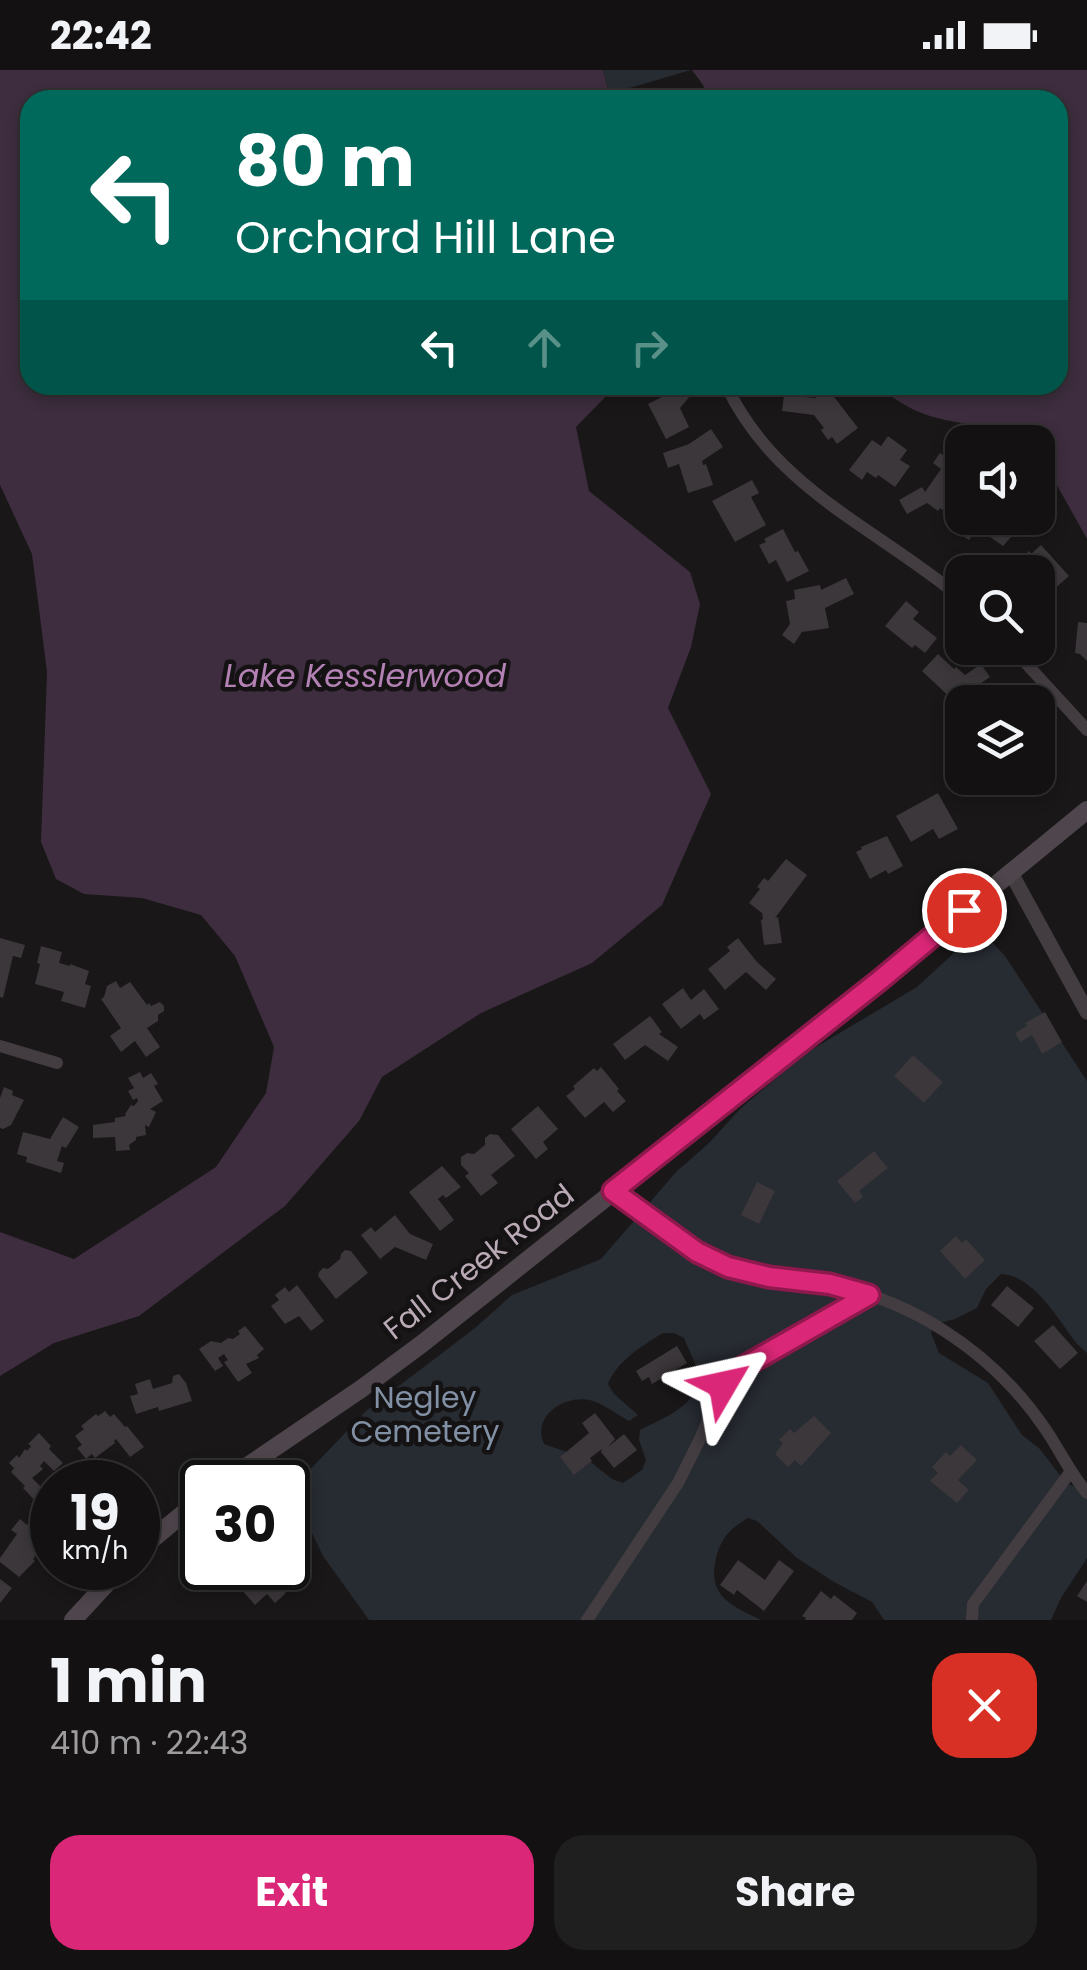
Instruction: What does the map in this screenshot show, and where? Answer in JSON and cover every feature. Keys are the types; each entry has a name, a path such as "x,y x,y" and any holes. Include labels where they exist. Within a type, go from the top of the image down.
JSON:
{"main road":[{"name":"Fall Creek Road","path":"256,1460 394,1365 880,980 1087,810"},
{"path":"160,1533 180,1516"},
{"path":"74,1620 101,1590"}],"street":[{"path":"732,395 766,449 795,478 945,586"},
{"path":"1028,665 1087,730"},
{"path":"1010,871 1087,1012"},
{"path":"0,1046 58,1063"},
{"path":"613,1191 697,1252 728,1267 769,1277 830,1284 869,1295 942,1328 990,1365 1032,1411 1087,1494"},
{"path":"587,1620 678,1484 723,1385 741,1368 869,1295"},
{"path":"972,1620 973,1604 1071,1472"}],"green space":[{"path":"603,70 691,70 623,90 608,90"},
{"name":"Negley Cemetery","path":"968,940 990,940 1005,956 1087,1081 1087,1353 1035,1291 1025,1282 1001,1274 986,1289 977,1308 935,1324 931,1333 939,1353 988,1383 1022,1435 1039,1448 1066,1483 1087,1491 1087,1558 1051,1620 884,1620 872,1602 797,1558 757,1521 748,1518 722,1542 714,1568 715,1579 722,1596 761,1620 369,1620 323,1556 310,1529 310,1470 366,1411 512,1295 601,1259 676,1172 741,1108 806,1053 917,987","holes":["663,1333 684,1338 698,1373 697,1387 686,1404 640,1430 646,1460 642,1470 623,1483 587,1459 544,1444 543,1424 563,1403 593,1401 629,1421 638,1415 614,1394 608,1384 612,1376 624,1361"]}],"water":[{"name":"Lake Kesslerwood","path":"0,70 603,70 608,90 20,90 20,395 607,395 576,427 589,491 690,572 700,604 691,647 668,708 711,794 662,905 592,963 481,1013 382,1077 359,1121 285,1206 139,1316 54,1343 0,1376 0,1232 74,1259 216,1167 266,1093 274,1047 235,956 201,915 142,898 84,894 56,879 41,842 47,672 32,554 0,485"},
{"path":"692,70 1087,70 1087,539 1055,482 1055,425 956,422 924,414 891,395 1068,395 1068,90 705,90"}],"building":[{"path":"666,395 691,395 680,408 689,427 666,439 648,404"},
{"path":"784,395 833,395 858,428 837,444 832,437 828,440 814,415 782,411"},
{"path":"711,429 723,447 702,461 713,485 688,493 679,464 668,468 663,453 689,444"},
{"path":"888,436 907,450 900,460 910,466 895,487 878,475 876,478 867,472 862,480 849,470 872,440 881,446"},
{"path":"940,453 945,456 945,512 927,503 907,514 899,500 922,487 925,492 941,469 933,463"},
{"path":"752,480 759,493 751,497 766,525 735,542 712,501"},
{"path":"783,529 809,571 787,582 776,560 769,564 759,545"},
{"path":"987,535 1013,535 1003,546"},
{"path":"1041,545 1050,555 1025,555 1029,551 1031,554"},
{"path":"1055,560 1069,576 1055,588"},
{"path":"846,578 854,594 825,608 829,628 802,632 794,644 782,635 790,624 786,601 795,599 794,590 820,585 821,590"},
{"path":"906,601 919,612 913,619 937,638 925,653 915,645 912,648 885,626"},
{"path":"1078,622 1087,623 1087,661 1075,653"},
{"path":"938,654 945,665 956,667 965,675 982,665 990,677 978,685 945,685 945,693 922,671"},
{"path":"938,793 958,829 939,839 933,829 911,842 896,816"},
{"path":"887,836 903,866 870,879 856,852"},
{"path":"786,859 807,875 775,918 778,917 782,943 764,945 762,913 749,903 764,878 768,881"},
{"path":"0,938 25,945 21,958 13,956 3,998 0,997"},
{"path":"738,938 776,979 766,990 746,972 725,990 708,969 730,951 727,947"},
{"path":"41,946 62,952 59,963 89,971 85,984 91,986 85,1008 61,1001 64,992 35,984"},
{"path":"116,981 120,988 130,982 147,1005 160,1002 164,1006 158,1021 147,1028 160,1047 146,1057 135,1041 121,1052 110,1036 121,1028 101,999 107,986"},
{"path":"683,988 691,1000 704,989 719,1009 704,1020 700,1014 681,1029 662,1004"},
{"path":"1045,1012 1062,1042 1042,1054 1032,1035 1020,1042 1015,1033"},
{"path":"650,1016 662,1032 659,1034 678,1047 668,1061 645,1045 625,1060 613,1044"},
{"path":"913,1055 943,1082 924,1103 894,1076"},
{"path":"601,1067 626,1101 613,1112 604,1102 585,1118 566,1096 594,1068 597,1071"},
{"path":"140,1072 143,1078 151,1073 163,1101 150,1109 156,1112 149,1127 145,1125 146,1135 136,1137 129,1145 130,1150 116,1151 115,1137 93,1138 93,1125 126,1116 138,1101 128,1091 134,1088 128,1078"},
{"path":"4,1087 24,1100 11,1125 3,1129 0,1098"},
{"path":"538,1106 558,1129 543,1142 548,1149 536,1159 511,1129"},
{"path":"63,1117 79,1127 66,1148 62,1146 57,1161 64,1163 61,1173 26,1162 27,1157 17,1154 23,1132 50,1139"},
{"path":"490,1134 498,1135 515,1156 491,1175 498,1183 481,1196 465,1176 469,1173 461,1165 461,1157 474,1154"},
{"path":"874,1151 888,1168 859,1191 863,1197 855,1203 837,1181"},
{"path":"442,1166 461,1187 438,1199 454,1220 440,1231 409,1192"},
{"path":"757,1182 775,1191 759,1224 741,1215"},
{"path":"395,1215 410,1234 433,1244 426,1260 395,1247 380,1259 361,1235 371,1227 375,1232"},
{"path":"956,1236 962,1243 966,1239 985,1260 965,1279 940,1251"},
{"path":"345,1250 351,1251 368,1273 336,1299 318,1276 323,1268 328,1269 340,1259"},
{"path":"297,1285 324,1321 311,1331 299,1316 285,1324 271,1306 279,1300 275,1295 285,1287 289,1292"},
{"path":"1007,1286 1034,1308 1018,1327 991,1305"},
{"path":"1053,1325 1078,1353 1060,1369 1034,1341"},
{"path":"245,1326 264,1349 257,1355 259,1358 246,1364 252,1373 238,1382 224,1362 228,1360 224,1354 218,1358 223,1366 215,1371 199,1349 211,1341 233,1339"},
{"path":"677,1346 687,1363 652,1384 649,1377 642,1381 636,1371"},
{"path":"179,1374 192,1401 136,1414 130,1396 138,1394 135,1384 150,1379 153,1389 172,1383 173,1376"},
{"path":"105,1411 127,1426 144,1447 130,1457 116,1439 95,1458 92,1454 86,1459 77,1448 82,1445 75,1436 84,1429 81,1426"},
{"path":"595,1413 615,1439 608,1447 624,1434 637,1450 614,1468 602,1449 574,1475 560,1457 589,1433 582,1423"},
{"path":"814,1416 831,1433 801,1466 795,1460 788,1467 775,1454 783,1443 779,1440"},
{"path":"39,1433 60,1460 30,1460 30,1495 11,1472 14,1468 9,1463 27,1451 31,1446 28,1444"},
{"path":"961,1445 977,1460 958,1480 969,1490 957,1503 930,1481 938,1473 932,1467 946,1452 950,1456"},
{"path":"20,1519 27,1525 30,1521 30,1566 19,1577 0,1562 17,1534 11,1530"},
{"path":"738,1560 765,1580 779,1560 794,1571 764,1611 737,1590 734,1595 720,1585"},
{"path":"0,1579 12,1588 0,1603"},
{"path":"1087,1581 1087,1602 1077,1596"},
{"path":"242,1590 286,1593 275,1603 267,1594 255,1605"},
{"path":"821,1591 831,1599 834,1595 857,1613 852,1620 805,1620 802,1616"}],"route":[{"path":"723,1385 741,1368 869,1295 830,1284 769,1277 728,1267 697,1252 613,1191 964,910"}]}
